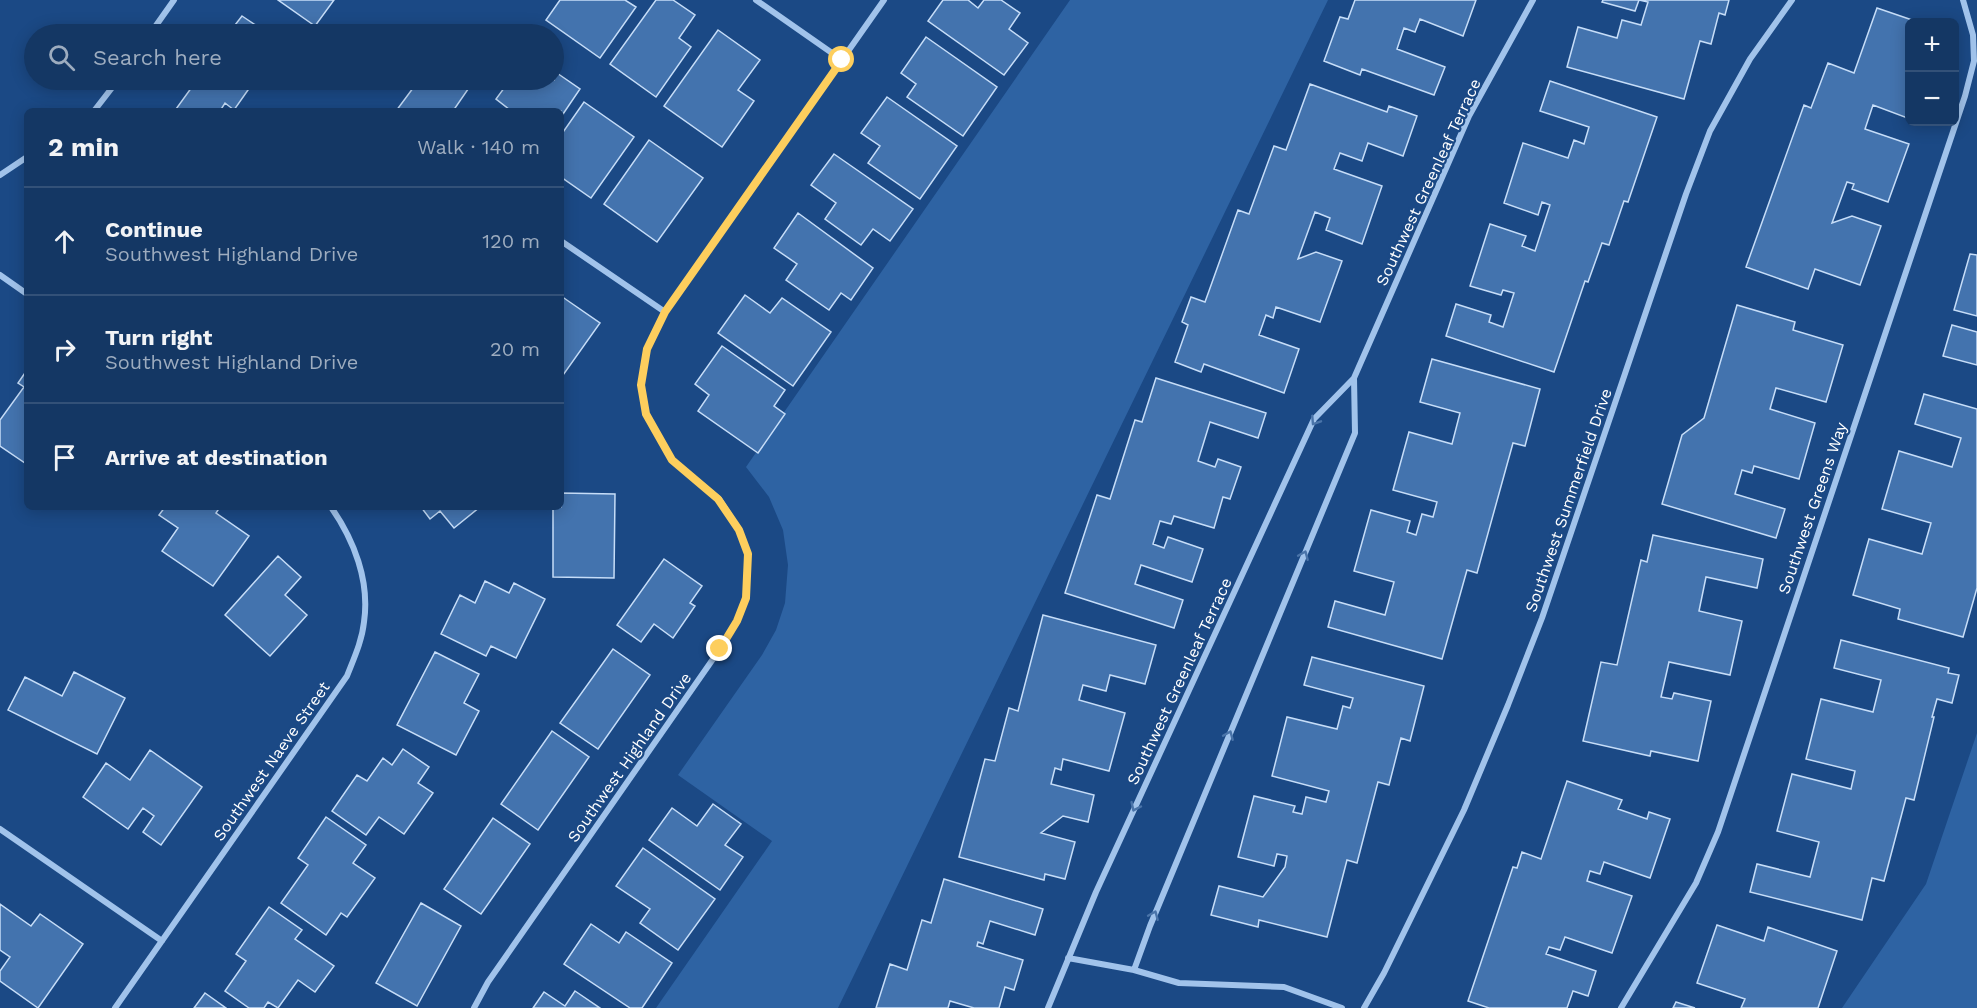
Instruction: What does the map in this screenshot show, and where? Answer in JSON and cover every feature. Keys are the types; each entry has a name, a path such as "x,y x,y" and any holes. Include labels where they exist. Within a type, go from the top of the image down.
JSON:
{"street":[{"path":"157,24 174,0"},
{"path":"756,0 842,60"},
{"name":"Southwest Highland Drive","path":"474,1008 488,982 720,649 737,621 746,598 748,554 739,530 718,499 672,460 646,414 641,385 647,349 665,312 884,0"},
{"name":"Southwest Greenleaf Terrace","path":"1048,1008 1068,958 1314,419 1354,378 1469,116 1533,0"},
{"name":"Southwest Summerfield Drive","path":"1364,1008 1384,973 1464,810 1508,705 1542,618 1686,194 1710,131 1750,59 1792,0"},
{"name":"Southwest Greens Way","path":"1622,1008 1696,883 1718,832 1965,96 1974,61 1973,35 1963,0"},
{"path":"96,108 110,90"},
{"path":"0,175 24,159"},
{"path":"564,243 665,312"},
{"path":"0,275 24,292"},
{"name":"Southwest Greenleaf Terrace","path":"1134,970 1150,926 1355,433 1354,378"},
{"name":"Southwest Naeve Street","path":"116,1008 347,676 358,648 364,622 365,595 362,572 344,526 333,510"},
{"path":"0,829 162,941"},
{"path":"1068,958 1134,970 1179,983 1284,987 1342,1008"}],"shaded area":[{"path":"1070,0 1328,0 838,1008 656,1008 772,841 678,775 762,655 776,630 785,603 788,565 783,530 769,497 746,467"},
{"path":"1977,733 1977,1008 1842,1008 1926,884"}],"building":[{"path":"278,0 334,0 316,24 312,24"},
{"path":"560,0 625,0 636,7 600,58 564,33 564,24 552,24 546,20"},
{"path":"656,0 673,0 695,15 679,38 691,47 656,97 610,64"},
{"path":"943,0 968,0 978,8 984,0 1001,0 1020,13 1009,29 1028,43 1004,75 928,21"},
{"path":"1355,0 1476,0 1463,36 1420,19 1415,32 1404,28 1397,49 1445,67 1434,95 1362,69 1360,75 1324,61 1340,17 1348,19"},
{"path":"1603,0 1639,0 1635,11 1602,2"},
{"path":"1639,0 1729,0 1725,15 1719,13 1711,44 1700,41 1684,99 1567,67 1578,27 1617,38 1622,20 1641,25 1648,2"},
{"path":"1877,8 1906,18 1905,117 1873,105 1865,129 1909,144 1888,202 1852,189 1854,184 1847,182 1832,223 1852,216 1881,226 1860,285 1815,269 1808,289 1746,267 1804,105 1811,108 1828,63 1854,73"},
{"path":"242,16 254,24 236,24"},
{"path":"718,30 760,60 738,90 754,101 722,147 664,106"},
{"path":"926,37 997,87 963,136 907,97 916,84 901,73"},
{"path":"564,78 580,89 564,113 564,108 507,108 496,99 503,90 564,90"},
{"path":"1550,81 1657,117 1628,202 1624,201 1609,245 1602,243 1588,282 1585,281 1554,372 1446,336 1456,304 1491,315 1489,322 1503,327 1514,293 1503,290 1501,295 1470,286 1490,224 1526,236 1522,246 1535,251 1550,205 1542,202 1538,215 1504,203 1523,143 1568,158 1574,140 1584,144 1589,127 1540,111"},
{"path":"1310,84 1387,112 1389,106 1417,116 1403,156 1368,143 1362,161 1340,153 1334,169 1382,186 1362,244 1326,230 1330,218 1315,212 1298,259 1316,252 1342,261 1320,322 1276,307 1273,318 1266,315 1259,335 1299,349 1284,393 1204,364 1201,372 1175,362 1188,325 1182,322 1191,297 1205,302 1238,210 1249,214 1274,146 1286,150"},
{"path":"190,90 248,90 235,108 225,103 222,108 177,108"},
{"path":"412,90 467,90 455,108 398,108"},
{"path":"887,97 957,146 920,199 868,163 880,146 861,133"},
{"path":"584,102 634,137 591,198 564,179 564,131"},
{"path":"649,140 703,178 657,242 604,204"},
{"path":"834,154 913,209 890,241 873,229 861,245 825,219 836,203 811,185"},
{"path":"798,213 873,268 851,300 841,293 829,310 786,280 797,264 774,248"},
{"path":"1970,254 1977,255 1977,316 1954,310"},
{"path":"745,295 770,313 782,298 831,332 793,386 718,333"},
{"path":"564,298 600,323 564,374"},
{"path":"1737,305 1795,322 1793,330 1843,345 1826,402 1776,388 1770,409 1815,423 1799,479 1754,466 1752,473 1742,470 1735,494 1785,509 1776,538 1662,504 1682,435 1704,418"},
{"path":"1952,325 1977,332 1977,365 1943,356"},
{"path":"722,346 785,390 774,406 785,414 758,453 698,411 709,395 695,384"},
{"path":"1432,359 1540,389 1525,446 1513,443 1477,573 1467,570 1442,659 1328,627 1335,601 1385,615 1394,582 1354,571 1371,510 1410,521 1407,532 1416,535 1422,514 1433,517 1437,502 1393,490 1409,432 1452,444 1460,413 1420,402"},
{"path":"24,374 24,387 18,383"},
{"path":"1156,378 1266,413 1258,438 1210,422 1198,461 1215,467 1218,459 1241,467 1230,499 1223,497 1214,528 1174,516 1171,524 1160,521 1153,544 1164,548 1168,537 1203,549 1192,582 1141,565 1135,584 1183,600 1174,628 1065,593 1097,495 1110,499 1135,420 1142,422"},
{"path":"24,387 24,462 0,446 0,420"},
{"path":"1924,394 1977,409 1977,588 1963,637 1898,619 1900,609 1853,595 1869,539 1922,554 1931,523 1882,509 1899,451 1952,467 1961,438 1915,424"},
{"path":"564,493 615,494 614,578 553,577 553,510 564,510"},
{"path":"163,510 218,510 216,513 249,536 213,586 162,551 178,528 159,515"},
{"path":"423,510 476,510 454,528 440,511 430,519"},
{"path":"1653,535 1763,559 1757,588 1706,577 1699,611 1742,621 1730,675 1669,662 1661,697 1672,699 1674,693 1711,701 1698,761 1651,751 1650,756 1583,741 1601,662 1617,665 1641,560 1647,562"},
{"path":"278,556 301,577 285,595 307,615 270,656 225,615"},
{"path":"664,559 702,586 690,603 695,606 673,638 654,624 641,642 617,625"},
{"path":"485,581 509,593 514,583 545,599 516,658 491,646 486,656 441,634 460,595 475,603"},
{"path":"1043,615 1156,645 1145,684 1110,675 1106,691 1083,685 1079,700 1125,713 1109,771 1063,759 1061,770 1055,768 1051,784 1094,795 1088,822 1063,816 1041,833 1075,842 1065,879 1045,874 1044,880 959,857 985,759 995,761 1009,708 1018,711"},
{"path":"1841,640 1949,668 1948,673 1959,675 1952,703 1937,699 1914,800 1906,798 1884,881 1872,878 1862,920 1750,892 1757,864 1810,877 1819,842 1777,831 1792,774 1851,789 1855,771 1806,759 1821,699 1873,712 1881,680 1834,668"},
{"path":"613,649 650,675 598,749 560,723"},
{"path":"435,652 479,674 464,703 479,711 456,755 397,725"},
{"path":"1312,657 1424,686 1410,741 1401,738 1389,785 1378,782 1357,863 1347,860 1327,937 1259,920 1258,927 1211,915 1219,886 1263,897 1285,867 1287,856 1277,854 1274,866 1238,857 1254,796 1295,806 1293,812 1302,814 1306,797 1326,802 1329,791 1272,776 1287,717 1337,729 1343,706 1350,708 1353,698 1304,685"},
{"path":"74,672 125,698 97,754 8,710 25,677 62,696"},
{"path":"552,731 589,757 538,830 501,804"},
{"path":"403,749 429,767 418,783 433,793 404,834 379,817 366,835 332,811 357,775 367,781 383,758 392,765"},
{"path":"150,750 202,787 161,845 143,832 154,816 143,808 128,829 83,797 106,763 130,780"},
{"path":"1567,781 1622,800 1618,809 1647,819 1649,812 1670,819 1650,878 1604,862 1600,874 1590,871 1587,881 1632,896 1612,953 1565,937 1560,950 1549,947 1546,954 1596,971 1588,996 1573,991 1567,1008 1489,1008 1468,1001 1513,867 1517,868 1522,852 1541,859"},
{"path":"713,804 741,824 725,845 743,857 720,890 649,840 672,808 697,826"},
{"path":"326,817 366,845 353,863 375,878 347,917 341,913 326,935 281,903 308,865 298,858"},
{"path":"493,818 530,844 481,914 444,889"},
{"path":"643,848 715,899 678,950 640,923 650,909 616,886"},
{"path":"944,879 1043,909 1035,935 990,921 983,944 978,942 977,946 1023,960 1014,990 1005,987 999,1008 974,1008 950,1001 948,1008 876,1008 890,964 907,970 922,920 931,923"},
{"path":"421,903 461,926 417,1006 376,983"},
{"path":"0,904 31,926 40,914 83,944 38,1008 0,981 0,971 10,957 0,950"},
{"path":"269,907 302,930 295,939 334,966 315,992 298,980 278,1008 268,1002 264,1008 249,1008 225,991 246,961 236,954"},
{"path":"591,924 619,943 626,932 672,963 642,1008 630,1008 564,964"},
{"path":"1717,925 1764,941 1768,927 1837,951 1818,1008 1741,1008 1745,999 1697,983"},
{"path":"575,991 600,1008 533,1008 544,992 565,1006"},
{"path":"205,993 226,1008 194,1008"},
{"path":"1676,1002 1695,1008 1673,1008"}],"route":[{"path":"720,649 737,621 746,598 748,554 739,530 718,499 672,460 646,414 641,385 647,349 665,312 842,60"}]}
